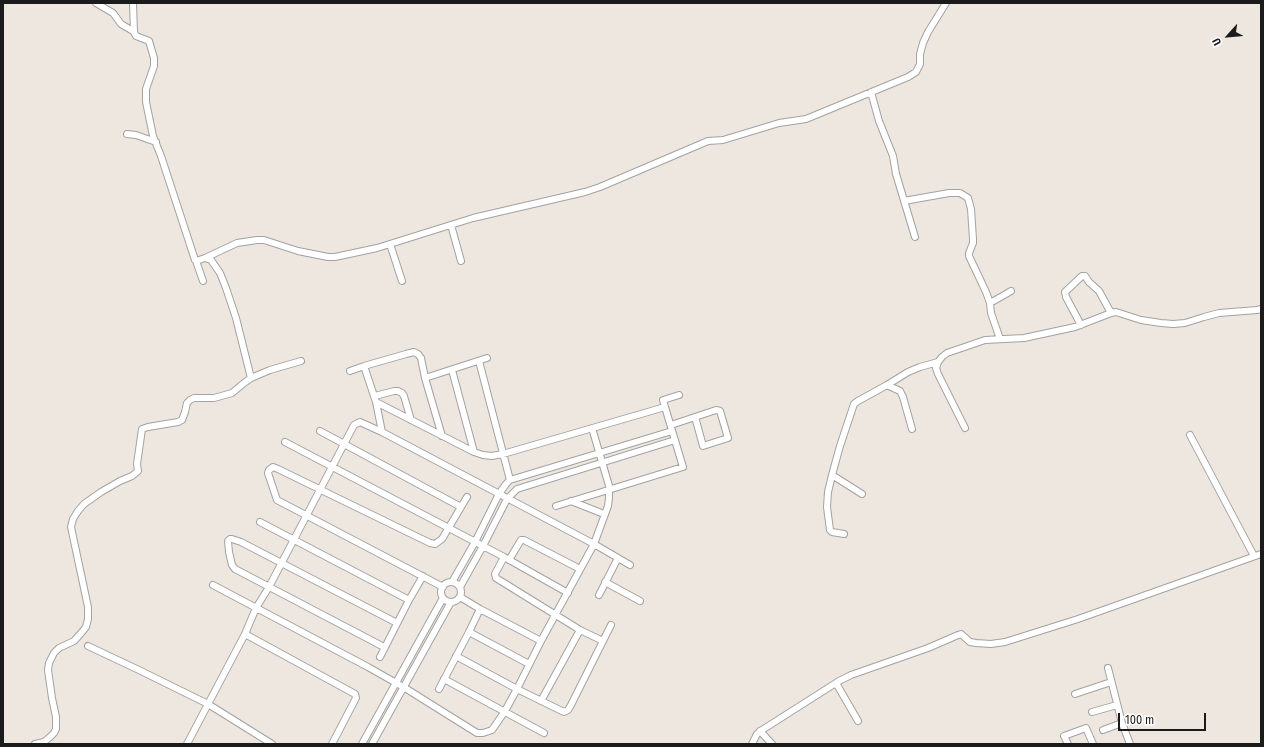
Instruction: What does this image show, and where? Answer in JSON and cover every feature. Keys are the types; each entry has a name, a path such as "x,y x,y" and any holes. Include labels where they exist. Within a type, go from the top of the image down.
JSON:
{"street":[{"path":"96,3 112,13 121,24 134,31"},
{"path":"134,3 134,34 149,41 153,54 154,66 146,88 146,102 156,142 203,281"},
{"path":"196,261 237,243 249,241 264,240 298,251 328,257 335,257 377,248 502,211 592,189 620,179 702,143 723,140 779,123 806,119 908,77 916,72 920,54 926,38 946,3"},
{"path":"871,92 879,121 893,156 896,174 915,237"},
{"path":"127,134 136,135 156,142"},
{"path":"904,202 949,193 960,193 968,198 971,209 973,239 969,256 981,279 990,303 1000,339"},
{"path":"451,225 461,261"},
{"path":"390,244 402,281"},
{"path":"205,258 211,260 220,273 226,288 236,318 252,378"},
{"path":"1081,325 1066,297 1065,292 1082,276 1085,276 1099,291 1111,313"},
{"path":"990,303 1011,291"},
{"path":"965,428 936,368 938,362 947,353 985,340 1032,337 1081,325 1116,312 1141,320 1173,324 1185,323 1219,313 1261,309"},
{"path":"350,371 414,352 418,354 421,358 425,378 442,436"},
{"path":"425,378 488,358"},
{"path":"35,744 44,742 54,733 56,729 56,717 48,670 49,663 54,653 59,648 74,641 82,632 86,627 88,619 88,607 71,527 73,519 78,511 84,504 101,492 132,476 138,471 137,464 142,429 182,420 187,403 194,398 214,398 232,393 252,378 270,370 301,361"},
{"path":"479,361 510,480"},
{"path":"844,534 832,532 829,528 827,506 828,492 840,446 854,404 858,400 920,366 938,362"},
{"path":"364,366 375,399 382,432"},
{"path":"452,370 474,452"},
{"path":"887,385 900,392 903,397 912,429"},
{"path":"375,399 394,391 402,393 411,420"},
{"path":"556,506 683,468 663,400 679,395"},
{"path":"375,399 411,420 483,456 503,454 665,407"},
{"path":"452,582 475,542 499,494 510,480 599,453 672,428 695,417 716,410 720,411 728,438 703,446 695,417"},
{"path":"187,744 245,634 256,608 269,587 280,563 344,443 354,425 360,422 382,432 594,544 630,565"},
{"path":"213,585 368,667 405,688 477,733 492,730 505,711 594,544 608,506 610,489 592,428"},
{"path":"320,431 461,507"},
{"path":"1190,435 1254,556"},
{"path":"460,587 457,584 448,582 443,587 441,593 443,598 451,602 460,597 460,587 507,499 517,488 675,440"},
{"path":"285,442 506,558 568,593"},
{"path":"443,587 277,500 268,473 273,467 278,468 430,543 435,544 442,539 467,497"},
{"path":"832,475 862,494"},
{"path":"571,501 604,514"},
{"path":"260,522 409,600"},
{"path":"384,647 235,569 230,558 228,541 232,538 241,542 397,623"},
{"path":"580,569 524,540 521,540 494,574 496,578 555,615 580,630 603,641"},
{"path":"752,744 760,731 851,675 928,648 958,635 961,634 970,642 976,643 991,644 1005,642 1071,622 1261,554"},
{"path":"599,595 618,558"},
{"path":"380,657 423,576"},
{"path":"605,582 640,601"},
{"path":"460,597 541,641"},
{"path":"362,744 443,598"},
{"path":"372,744 380,728 405,688 451,602"},
{"path":"439,689 480,609"},
{"path":"456,656 517,689 564,712 568,710 611,625"},
{"path":"542,701 580,630"},
{"path":"469,632 529,664"},
{"path":"245,634 355,694 356,698 332,744"},
{"path":"88,646 208,704 272,744"},
{"path":"1108,668 1122,723 1130,744"},
{"path":"444,679 544,733"},
{"path":"1075,694 1111,682"},
{"path":"836,683 858,720"},
{"path":"1092,712 1117,705"},
{"path":"1103,730 1122,723"},
{"path":"1068,744 1064,736 1086,728 1093,744"},
{"path":"760,731 772,744"}]}
